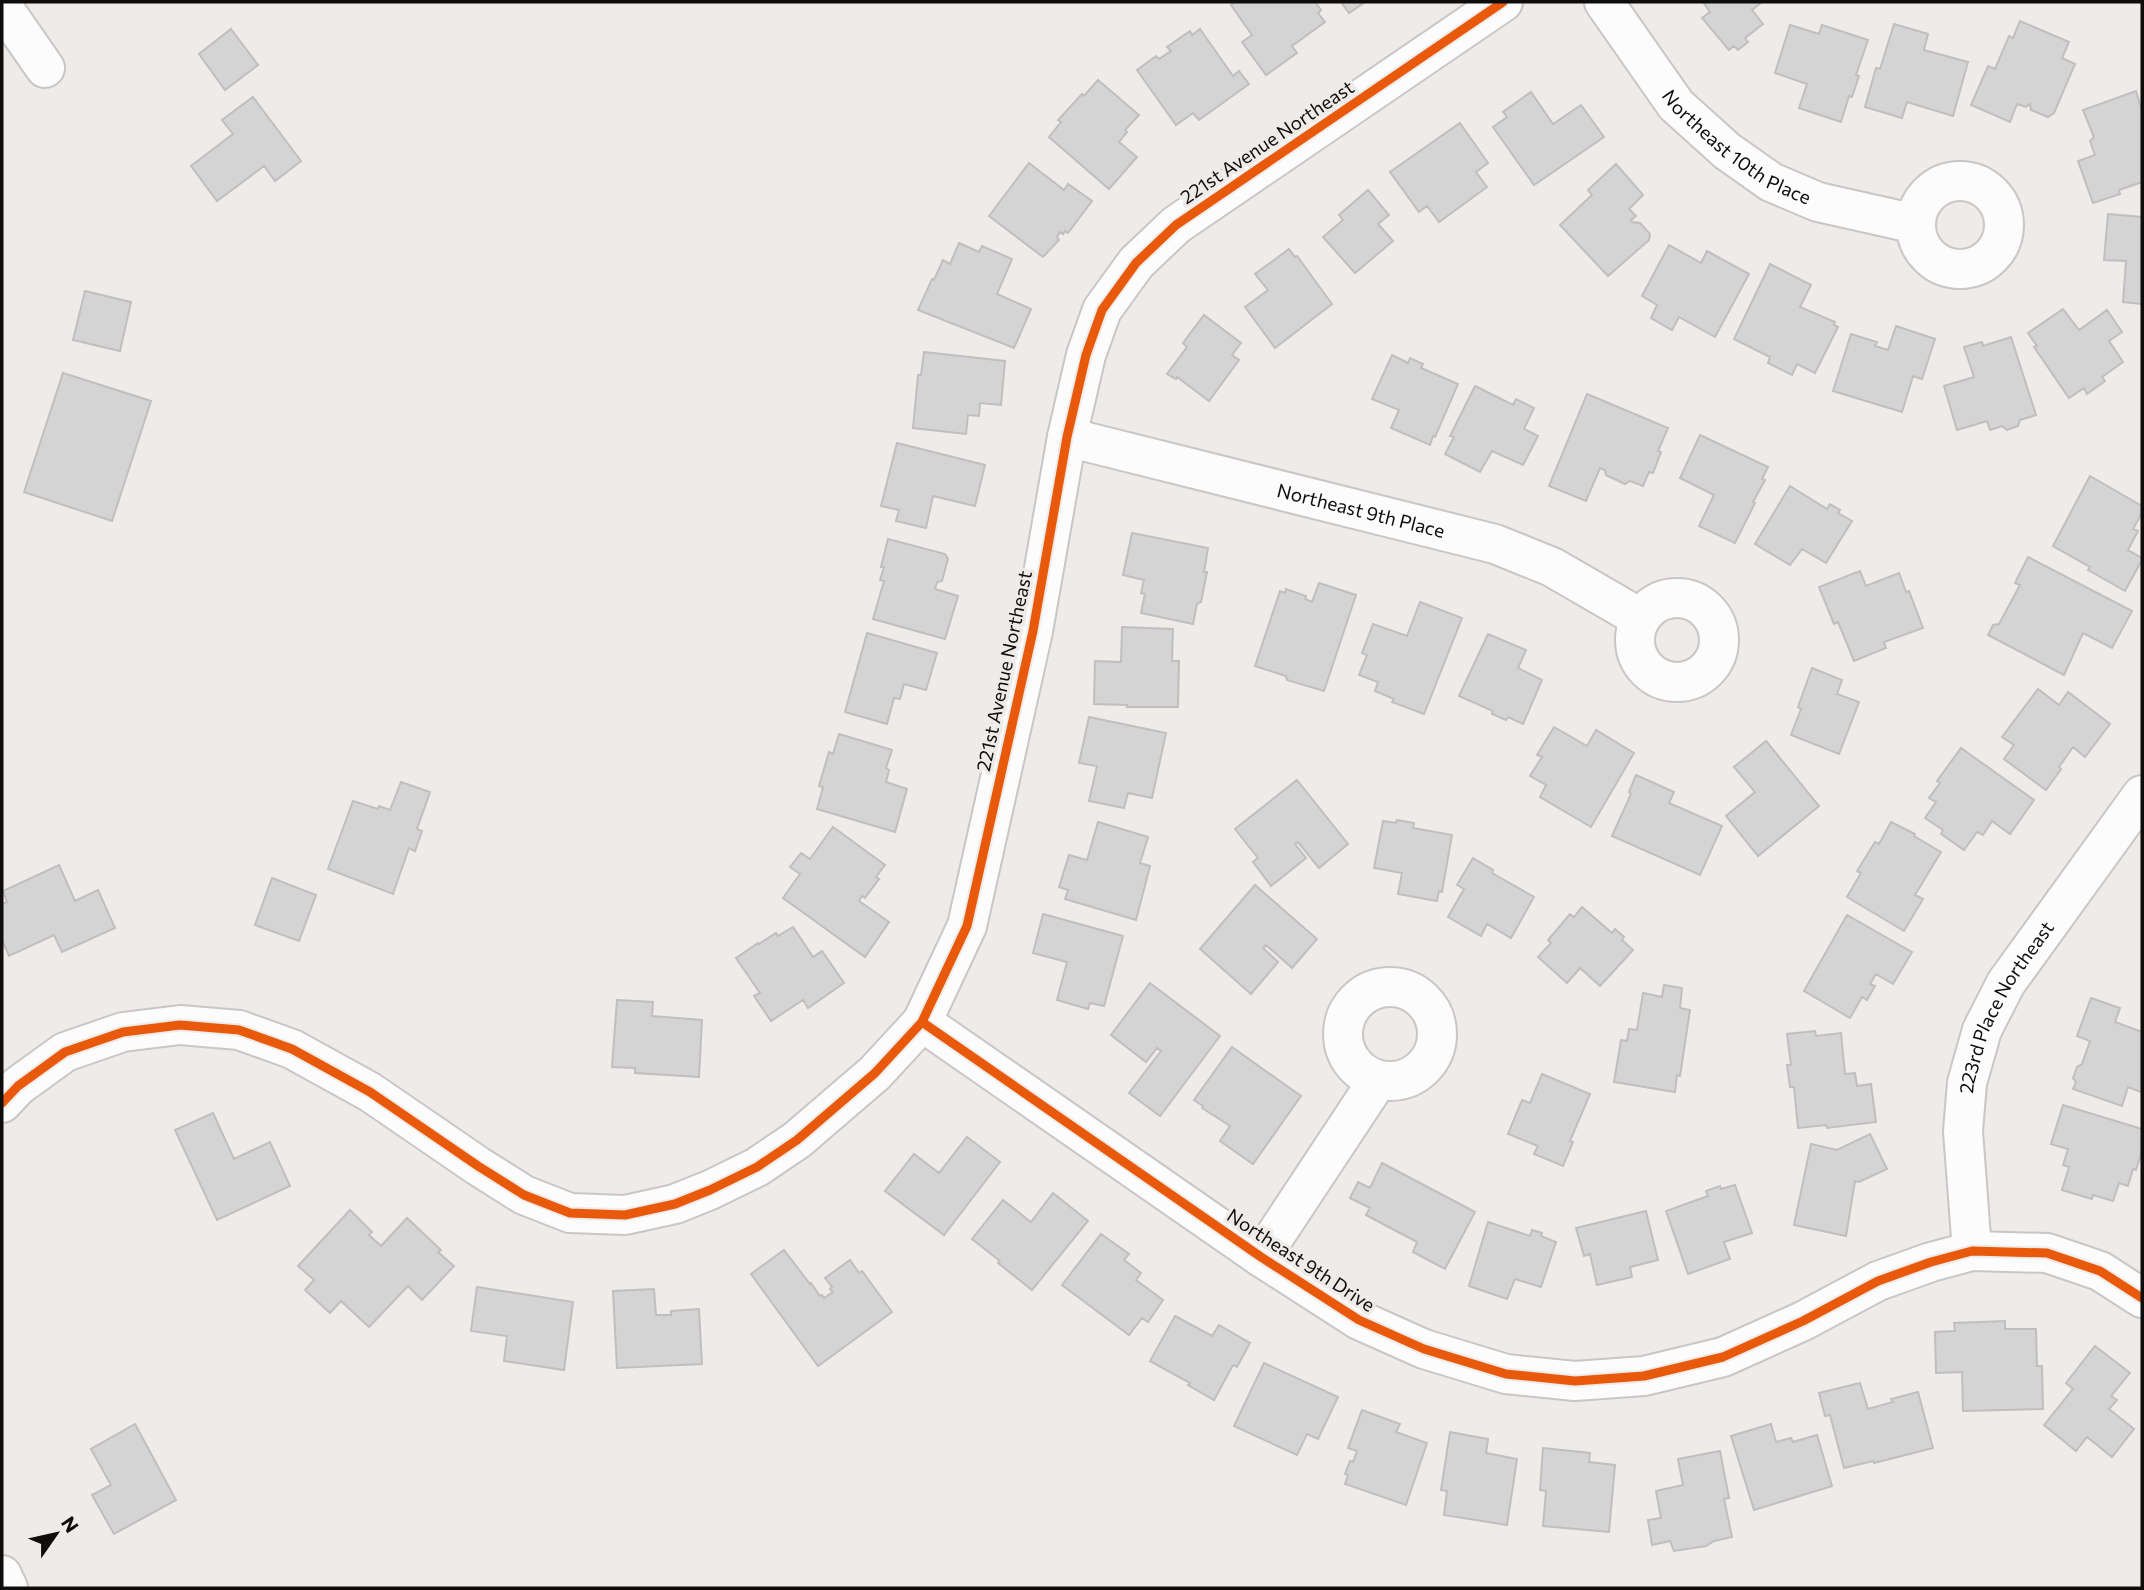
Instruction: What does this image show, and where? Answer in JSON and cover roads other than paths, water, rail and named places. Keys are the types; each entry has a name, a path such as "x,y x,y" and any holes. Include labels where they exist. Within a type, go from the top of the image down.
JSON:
{"street":[{"name":"221st Avenue Northeast","path":"2,1103 18,1086 65,1052 123,1032 180,1025 239,1030 292,1049 370,1092 524,1195 570,1213 625,1215 674,1204 757,1167 797,1140 875,1073 922,1022 967,926 1032,631 1068,437 1086,355 1102,310 1136,263 1176,225 1503,2"},
{"name":"Northeast 10th Place","path":"1604,2 1676,105 1727,151 1760,175 1818,202 1916,224"},
{"path":"2,6 44,68"},
{"name":"Northeast 9th Place","path":"1068,437 1495,544 1552,567 1640,618"},
{"name":"223rd Place Northeast","path":"1972,1251 1963,1131 1967,1083 1982,1030 2006,982 2142,795"},
{"name":"Northeast 9th Drive","path":"922,1022 1261,1257 1359,1320 1424,1349 1506,1374 1575,1381 1644,1376 1723,1357 1803,1321 1878,1280 1972,1251 2047,1253 2100,1271 2142,1298"},
{"path":"1261,1257 1372,1089 1375,1080"},
{"path":"2,1575 8,1588"}]}
